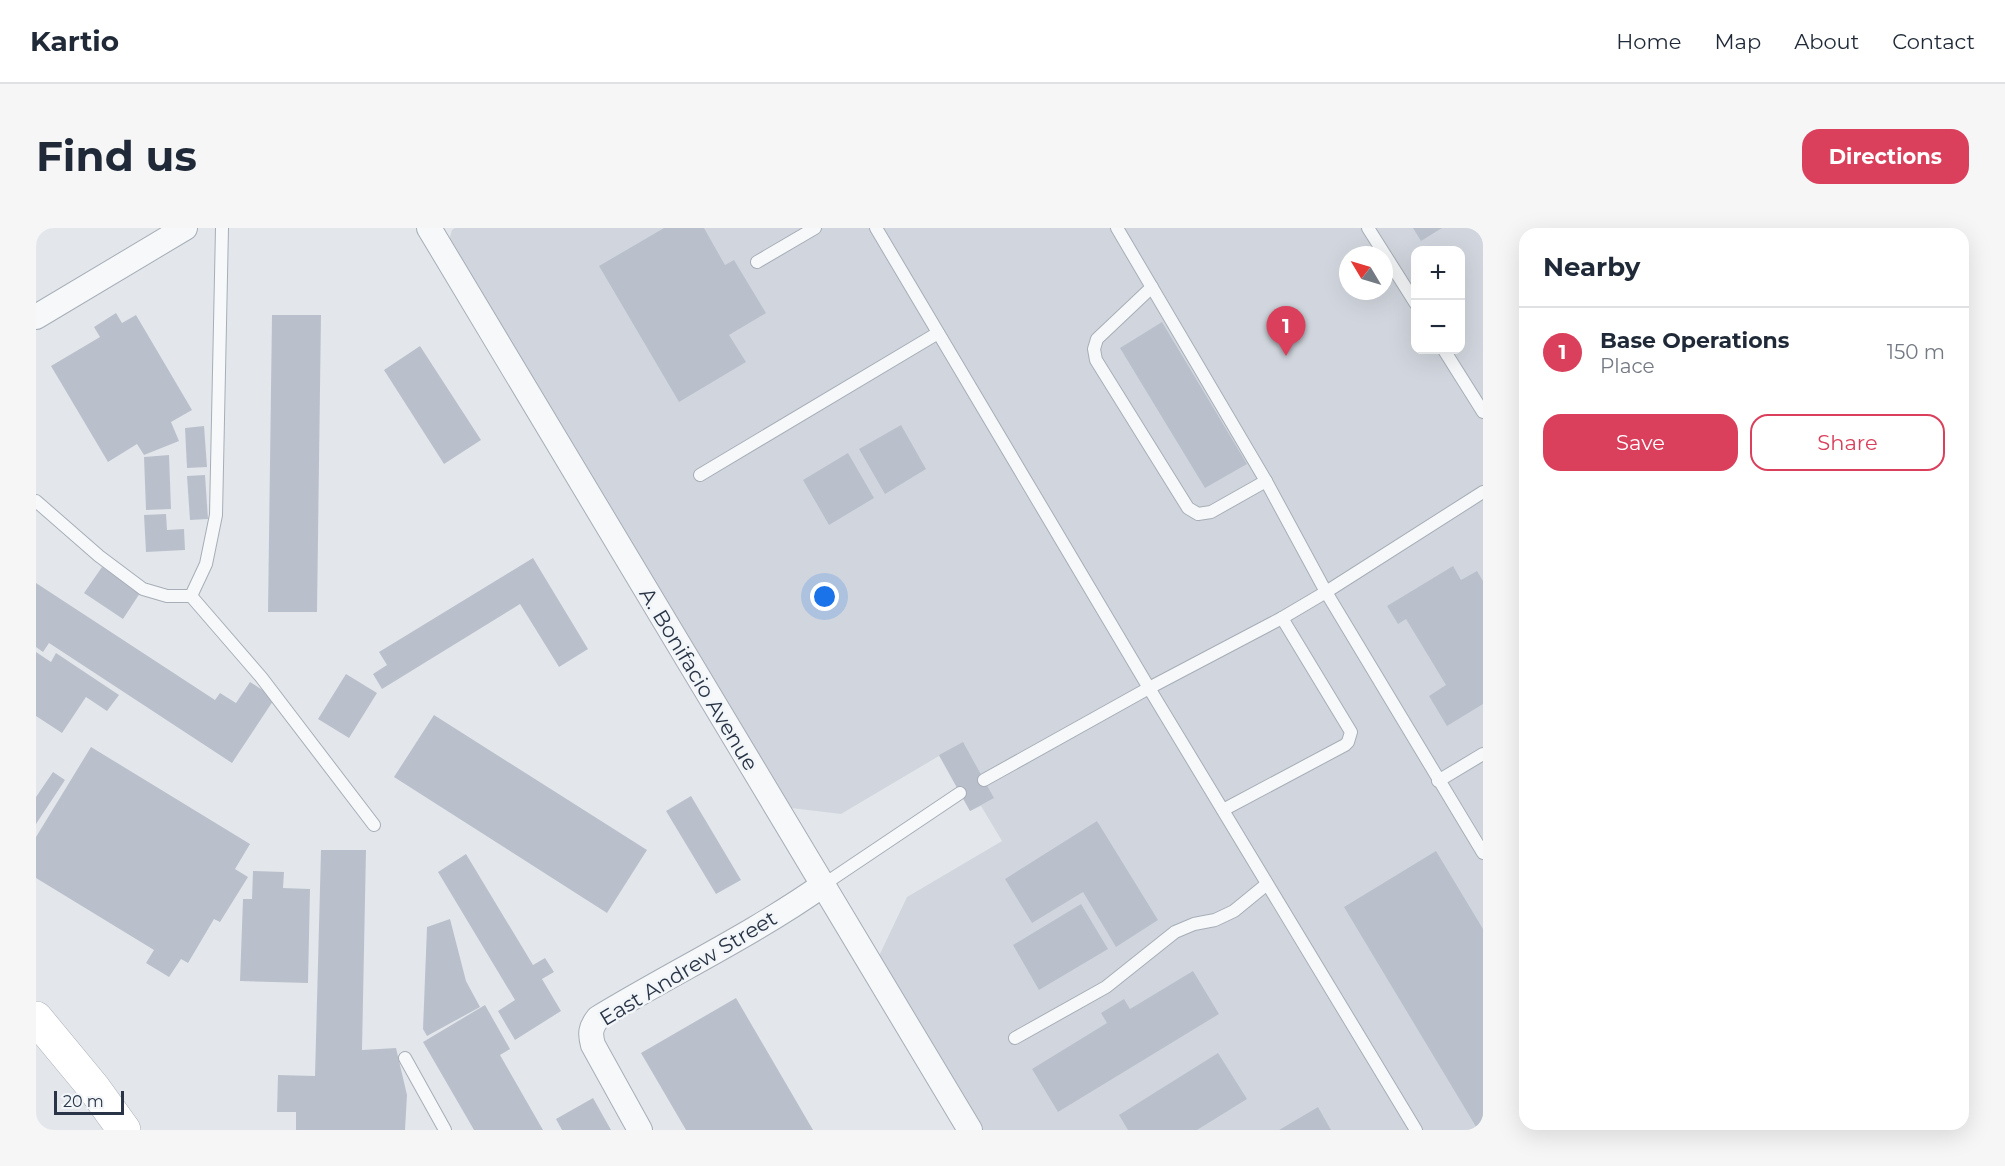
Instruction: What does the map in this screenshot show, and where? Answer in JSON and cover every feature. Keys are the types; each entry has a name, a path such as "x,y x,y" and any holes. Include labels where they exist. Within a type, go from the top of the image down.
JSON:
{"main road":[{"path":"36,1018 93,1087 124,1130"}],"street":[{"path":"36,317 185,228"},
{"name":"A. Bonifacio Avenue","path":"429,228 970,1130"},
{"name":"East Andrew Street","path":"640,1130 593,1045 590,1035 592,1026 598,1018 777,914 822,885"}],"lane":[{"path":"191,596 206,564 216,515 222,228"},
{"path":"757,262 815,228"},
{"path":"876,228 1149,688 1416,1130"},
{"path":"1117,228 1266,481 1326,592 1483,853"},
{"path":"1368,228 1413,300"},
{"path":"1152,287 1097,339 1094,349 1096,360 1188,508 1198,514 1211,512 1266,481"},
{"path":"700,475 938,333"},
{"path":"1447,354 1483,412"},
{"path":"984,780 1149,688 1282,618 1483,492"},
{"path":"36,501 99,556 143,589 167,597 191,596"},
{"path":"191,596 261,677 374,825"},
{"path":"1223,810 1345,745 1350,737 1351,732 1282,618"},
{"path":"1438,781 1483,754"},
{"path":"822,885 960,793"},
{"path":"1015,1038 1106,987 1175,932 1194,924 1215,920 1233,910 1267,884"},
{"path":"405,1058 445,1130"}],"shaded area":[{"path":"455,228 1483,228 1483,1130 982,1130 878,958 907,897 1002,841 981,806 970,811 939,756 841,814 791,808 449,240"}],"building":[{"path":"664,228 704,228 725,265 734,260 766,313 729,335 746,362 679,402 599,266"},
{"path":"1413,228 1442,228 1421,241"},
{"path":"116,313 122,323 136,315 192,410 171,422 179,441 144,455 137,444 108,462 51,366 100,337 94,327"},
{"path":"272,315 321,315 317,612 268,612"},
{"path":"1162,322 1247,464 1205,488 1120,348"},
{"path":"420,346 481,440 444,464 384,370"},
{"path":"901,425 926,469 885,494 859,449"},
{"path":"204,426 207,467 187,468 185,428"},
{"path":"848,453 874,498 829,525 803,480"},
{"path":"169,455 171,509 146,510 144,457"},
{"path":"205,475 208,519 190,520 187,476"},
{"path":"166,514 167,530 184,529 185,550 146,552 144,515"},
{"path":"533,558 588,649 559,667 520,604 382,689 373,674 387,665 379,652"},
{"path":"1453,566 1461,580 1477,571 1483,581 1483,704 1447,726 1429,696 1446,685 1406,619 1398,624 1387,606"},
{"path":"102,567 140,593 123,619 84,593"},
{"path":"36,583 215,700 220,693 236,703 250,682 275,698 232,763 49,643 43,652 36,647"},
{"path":"36,652 51,662 56,653 119,695 107,711 86,697 62,733 36,716"},
{"path":"346,674 377,693 349,738 318,719"},
{"path":"434,715 647,850 607,913 394,777"},
{"path":"963,742 994,798 970,811 939,755"},
{"path":"91,747 250,844 235,869 248,877 220,922 214,919 188,963 181,959 169,977 146,963 154,950 36,878 36,837"},
{"path":"53,772 65,780 36,824 36,797"},
{"path":"691,796 741,880 716,894 666,811"},
{"path":"1097,821 1158,920 1116,947 1083,892 1032,923 1005,879"},
{"path":"321,850 366,850 362,1050 396,1048 407,1095 405,1130 296,1130 296,1112 277,1112 278,1075 315,1076"},
{"path":"1436,851 1483,929 1483,1130 1478,1130 1344,907"},
{"path":"466,854 533,965 545,958 554,972 542,979 561,1011 515,1040 498,1011 515,1000 438,872"},
{"path":"253,871 284,872 283,888 310,889 308,983 240,981 243,899 252,899"},
{"path":"1081,904 1108,949 1039,990 1013,945"},
{"path":"450,919 466,981 480,1007 427,1036 423,1029 427,927"},
{"path":"1193,971 1219,1014 1058,1112 1032,1069 1107,1023 1101,1013 1124,999 1130,1009"},
{"path":"736,998 813,1130 686,1130 641,1053"},
{"path":"485,1005 510,1049 500,1055 543,1130 474,1130 423,1042"},
{"path":"1218,1053 1247,1099 1197,1130 1128,1130 1119,1115"},
{"path":"593,1098 611,1130 562,1130 556,1119"},
{"path":"1318,1107 1331,1130 1279,1130"}],"place":[{"name":"Base Operations","path":"1286,356"}]}
